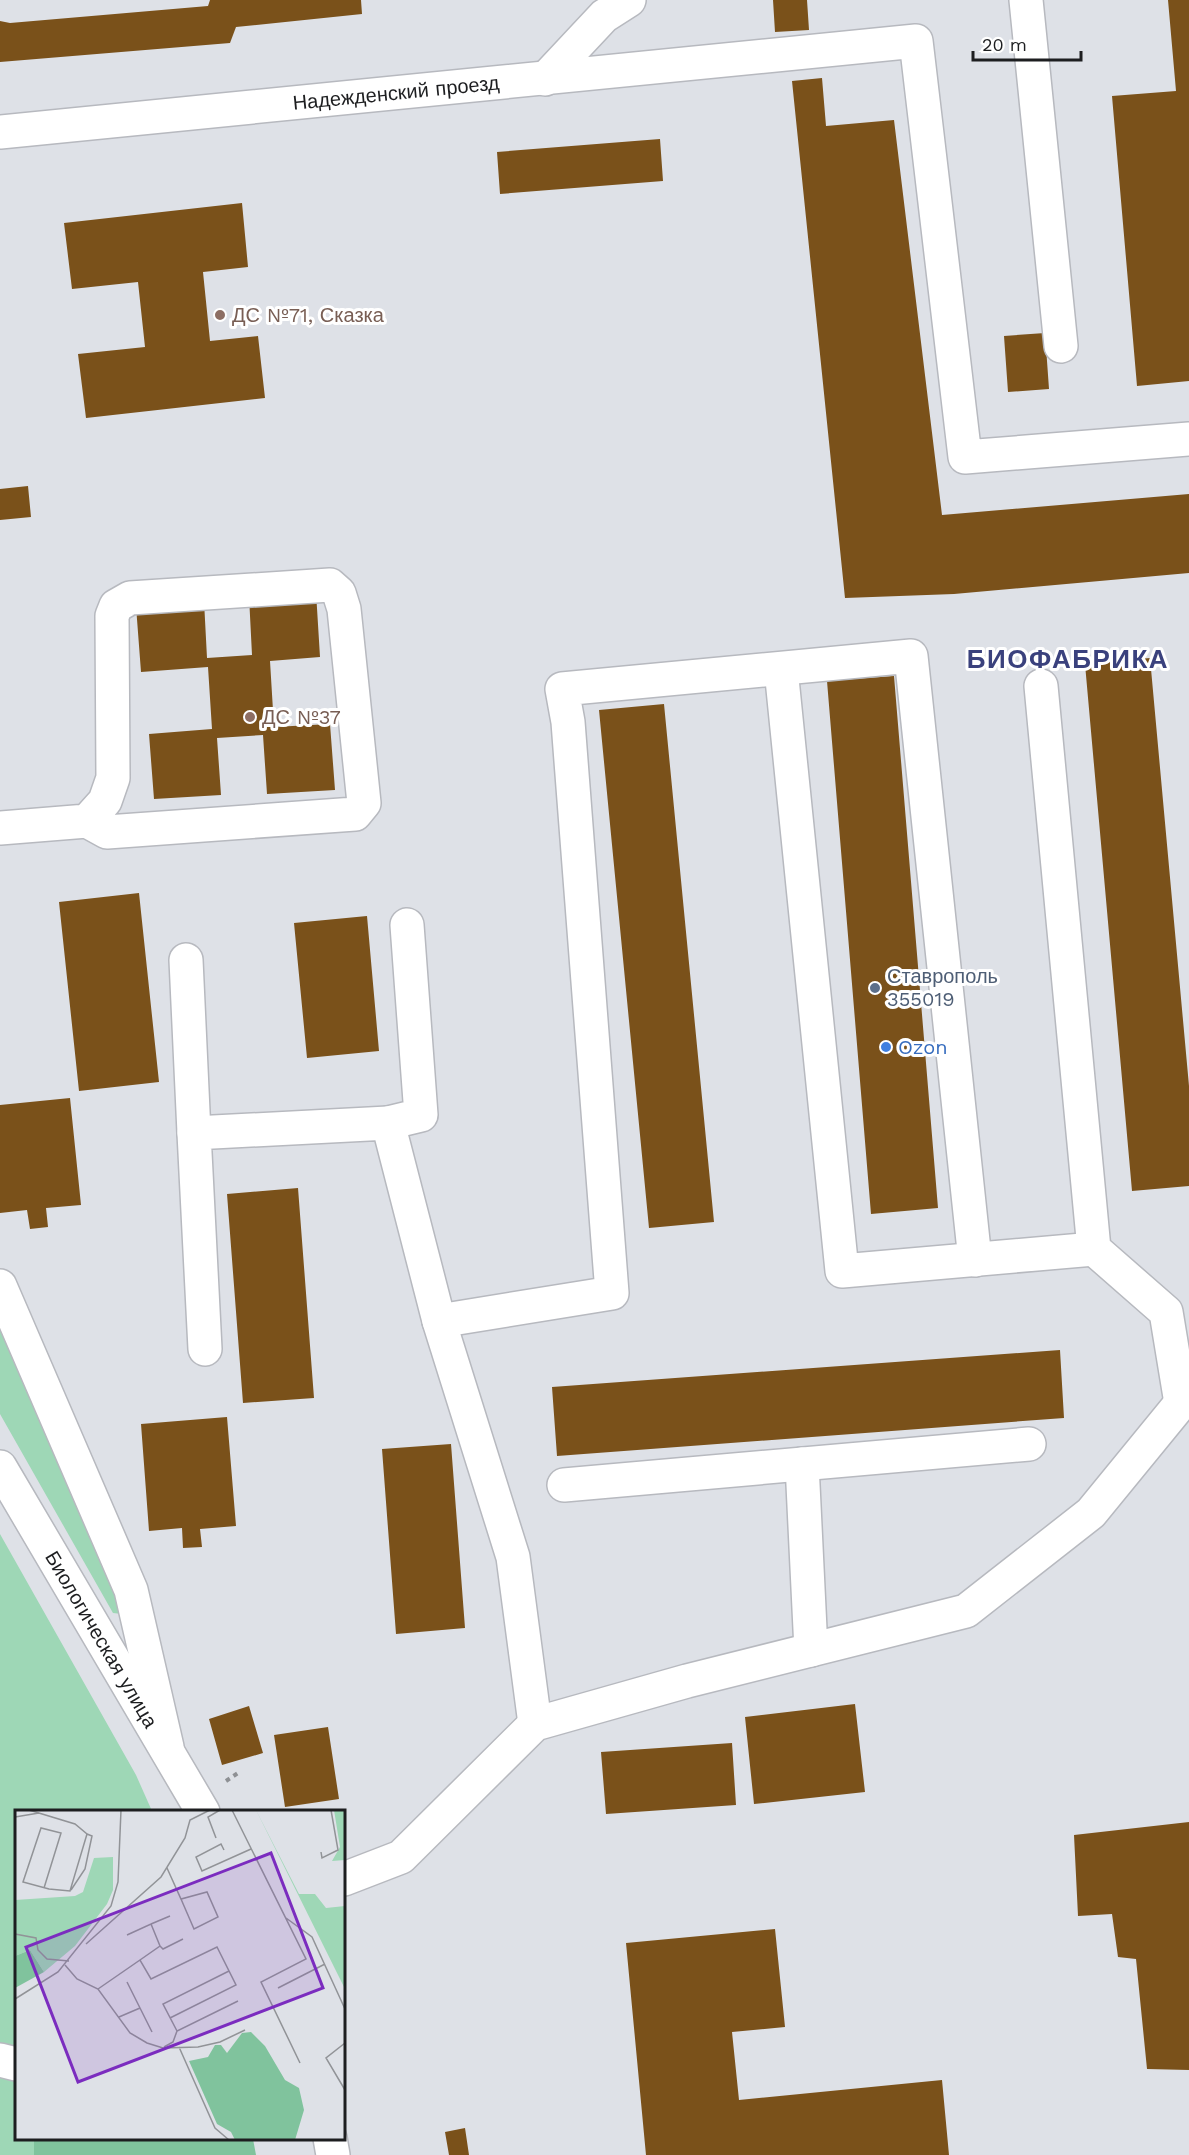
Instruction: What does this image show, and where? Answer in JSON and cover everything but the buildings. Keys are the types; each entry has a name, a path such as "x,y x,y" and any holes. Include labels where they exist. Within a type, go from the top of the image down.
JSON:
{"street":[{"path":"545,79 604,16 629,0"},
{"path":"1026,0 1061,346"},
{"name":"Надежденский проезд","path":"0,132 790,56 916,41 965,457 1189,438"},
{"path":"0,828 87,821 107,831 355,813 364,803 344,609 339,592 330,585 130,598 116,606 112,616 113,778 105,801 87,821"},
{"path":"439,1322 612,1293 568,722 562,689 911,656 975,1260"},
{"path":"781,669 842,1271 1094,1249"},
{"path":"345,1879 401,1857 535,1724 966,1611 1090,1513 1185,1392 1166,1312 1094,1249 1041,686"},
{"path":"194,1132 388,1123 421,1115 407,925"},
{"path":"186,960 205,1350"},
{"path":"388,1123 439,1322 513,1557 535,1724"},
{"path":"0,1286 131,1590 167,1747"},
{"path":"564,1485 1029,1444"},
{"path":"802,1464 811,1650"},
{"name":"Биологическая улица","path":"0,1467 167,1747 202,1810"},
{"path":"0,2060 15,2064"},
{"path":"330,2140 333,2155"}],"green space":[{"path":"0,1325 124,1607 122,1614 113,1613 0,1414"},
{"path":"0,1534 136,1775 152,1810 15,1810 15,2140 34,2140 34,2155 0,2155"},
{"path":"34,2140 253,2140 256,2155 34,2155"}],"place":[{"name":"ДС №71, Сказка","path":"220,315"},
{"name":"ДС №37","path":"250,717"},
{"name":"Ставрополь 355019","path":"875,988"},
{"name":"Ozon","path":"886,1047"}],"district":[{"name":"БИОФАБРИКА","path":"1068,659"}]}
